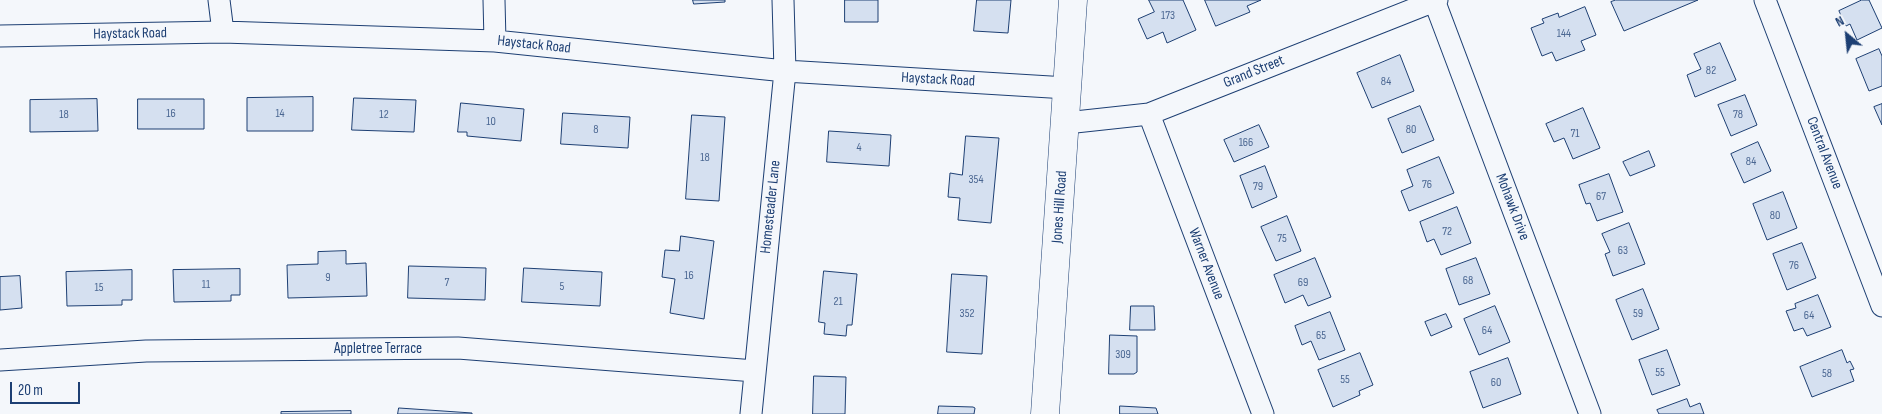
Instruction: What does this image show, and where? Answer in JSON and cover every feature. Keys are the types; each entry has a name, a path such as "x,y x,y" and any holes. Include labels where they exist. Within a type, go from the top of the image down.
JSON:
{"main road":[{"name":"Jones Hill Road","path":"1045,414 1073,0"}],"street":[{"path":"219,0 223,32"},
{"path":"494,0 495,41"},
{"name":"Homesteader Lane","path":"752,414 785,70 783,0"},
{"name":"Grand Street","path":"1066,123 1149,114 1435,0"},
{"name":"Mohawk Drive","path":"1435,0 1590,414"},
{"name":"Central Avenue","path":"1765,0 1882,306"},
{"name":"Haystack Road","path":"0,36 223,32 495,41 785,70 1067,88"},
{"name":"Warner Avenue","path":"1149,114 1263,414"},
{"name":"Appletree Terrace","path":"0,360 146,351 458,348 755,371"}],"building":[{"path":"693,0 725,0 725,2 694,4"},
{"path":"845,0 878,0 878,22 845,22"},
{"path":"977,0 1011,0 1008,33 974,31"},
{"path":"1149,0 1183,0 1196,30 1167,43 1163,32 1147,39 1138,19 1154,12"},
{"path":"1205,0 1261,0 1247,6 1250,12 1216,26"},
{"path":"1616,0 1698,0 1624,31 1611,2"},
{"path":"1862,0 1869,0 1882,28 1857,40 1850,24 1846,26 1839,11"},
{"path":"1585,7 1596,35 1581,41 1585,50 1556,61 1552,52 1542,56 1531,28 1544,23 1542,19 1558,13 1559,17"},
{"path":"1720,43 1736,80 1695,97 1687,75 1701,69 1694,54"},
{"path":"1879,49 1882,56 1882,86 1869,91 1856,59"},
{"path":"1400,55 1414,91 1372,108 1357,73"},
{"path":"1745,95 1757,125 1731,136 1718,105"},
{"path":"313,97 313,131 247,131 247,98"},
{"path":"354,98 416,100 414,132 352,130"},
{"path":"97,99 98,131 30,132 30,100"},
{"path":"138,99 204,99 204,129 138,129"},
{"path":"461,103 524,109 521,141 467,136 467,132 458,132"},
{"path":"1882,104 1882,125 1874,107"},
{"path":"1420,106 1434,140 1402,153 1388,119"},
{"path":"1583,108 1600,148 1573,159 1564,138 1554,142 1546,124"},
{"path":"563,113 630,117 628,148 561,144"},
{"path":"692,115 725,117 719,201 686,199"},
{"path":"1259,125 1269,147 1234,162 1224,140"},
{"path":"829,131 891,135 889,166 827,162"},
{"path":"966,136 999,138 991,223 958,220 960,198 948,197 950,173 962,175"},
{"path":"1758,142 1771,171 1744,183 1731,154"},
{"path":"1649,151 1655,166 1630,176 1623,162"},
{"path":"1439,157 1454,193 1409,211 1401,191 1413,186 1407,170"},
{"path":"1265,166 1277,197 1252,208 1240,176"},
{"path":"1609,174 1623,212 1597,221 1590,203 1586,204 1579,185"},
{"path":"1783,192 1797,228 1767,240 1753,204"},
{"path":"1457,207 1471,243 1441,255 1434,239 1427,242 1420,222"},
{"path":"1287,216 1301,251 1276,261 1261,227"},
{"path":"1629,223 1645,264 1613,276 1605,254 1610,252 1602,234"},
{"path":"681,236 714,241 704,319 670,313 675,279 662,277 665,250 679,251"},
{"path":"1802,243 1816,278 1787,290 1773,254"},
{"path":"346,251 346,264 366,263 367,296 288,298 287,265 318,264 318,252"},
{"path":"1315,258 1331,297 1308,306 1303,295 1285,303 1274,275"},
{"path":"1476,258 1490,294 1459,305 1446,269"},
{"path":"409,266 486,268 485,300 408,298"},
{"path":"524,268 602,272 600,306 522,302"},
{"path":"240,269 240,295 231,295 231,301 174,302 173,270"},
{"path":"132,270 132,300 122,300 122,305 67,306 66,272"},
{"path":"824,271 857,274 852,325 847,325 846,336 824,334 825,323 819,322"},
{"path":"952,274 987,276 982,354 947,352"},
{"path":"20,276 22,308 0,310 0,277"},
{"path":"1643,289 1659,329 1632,340 1616,300"},
{"path":"1818,295 1831,327 1807,336 1803,328 1794,331 1786,311 1796,308 1795,304"},
{"path":"1131,306 1154,306 1155,330 1130,330"},
{"path":"1495,306 1510,342 1479,355 1464,319"},
{"path":"1330,312 1345,350 1319,360 1311,341 1302,345 1295,326"},
{"path":"1446,314 1452,327 1431,336 1425,322"},
{"path":"1110,335 1137,336 1137,372 1134,374 1109,374"},
{"path":"1667,350 1680,385 1652,395 1639,360"},
{"path":"1842,350 1847,363 1850,361 1854,369 1850,370 1854,381 1812,397 1800,367"},
{"path":"1360,353 1373,385 1359,391 1360,395 1333,407 1318,370"},
{"path":"1508,358 1521,394 1483,408 1470,372"},
{"path":"814,376 846,377 845,414 813,414"},
{"path":"1687,399 1690,407 1700,403 1704,414 1659,414 1657,410"},
{"path":"939,406 975,408 974,414 938,414"},
{"path":"1120,406 1156,408 1158,414 1120,414"},
{"path":"399,408 472,413 472,414 398,414"},
{"path":"351,411 351,414 281,414 281,412"}]}
